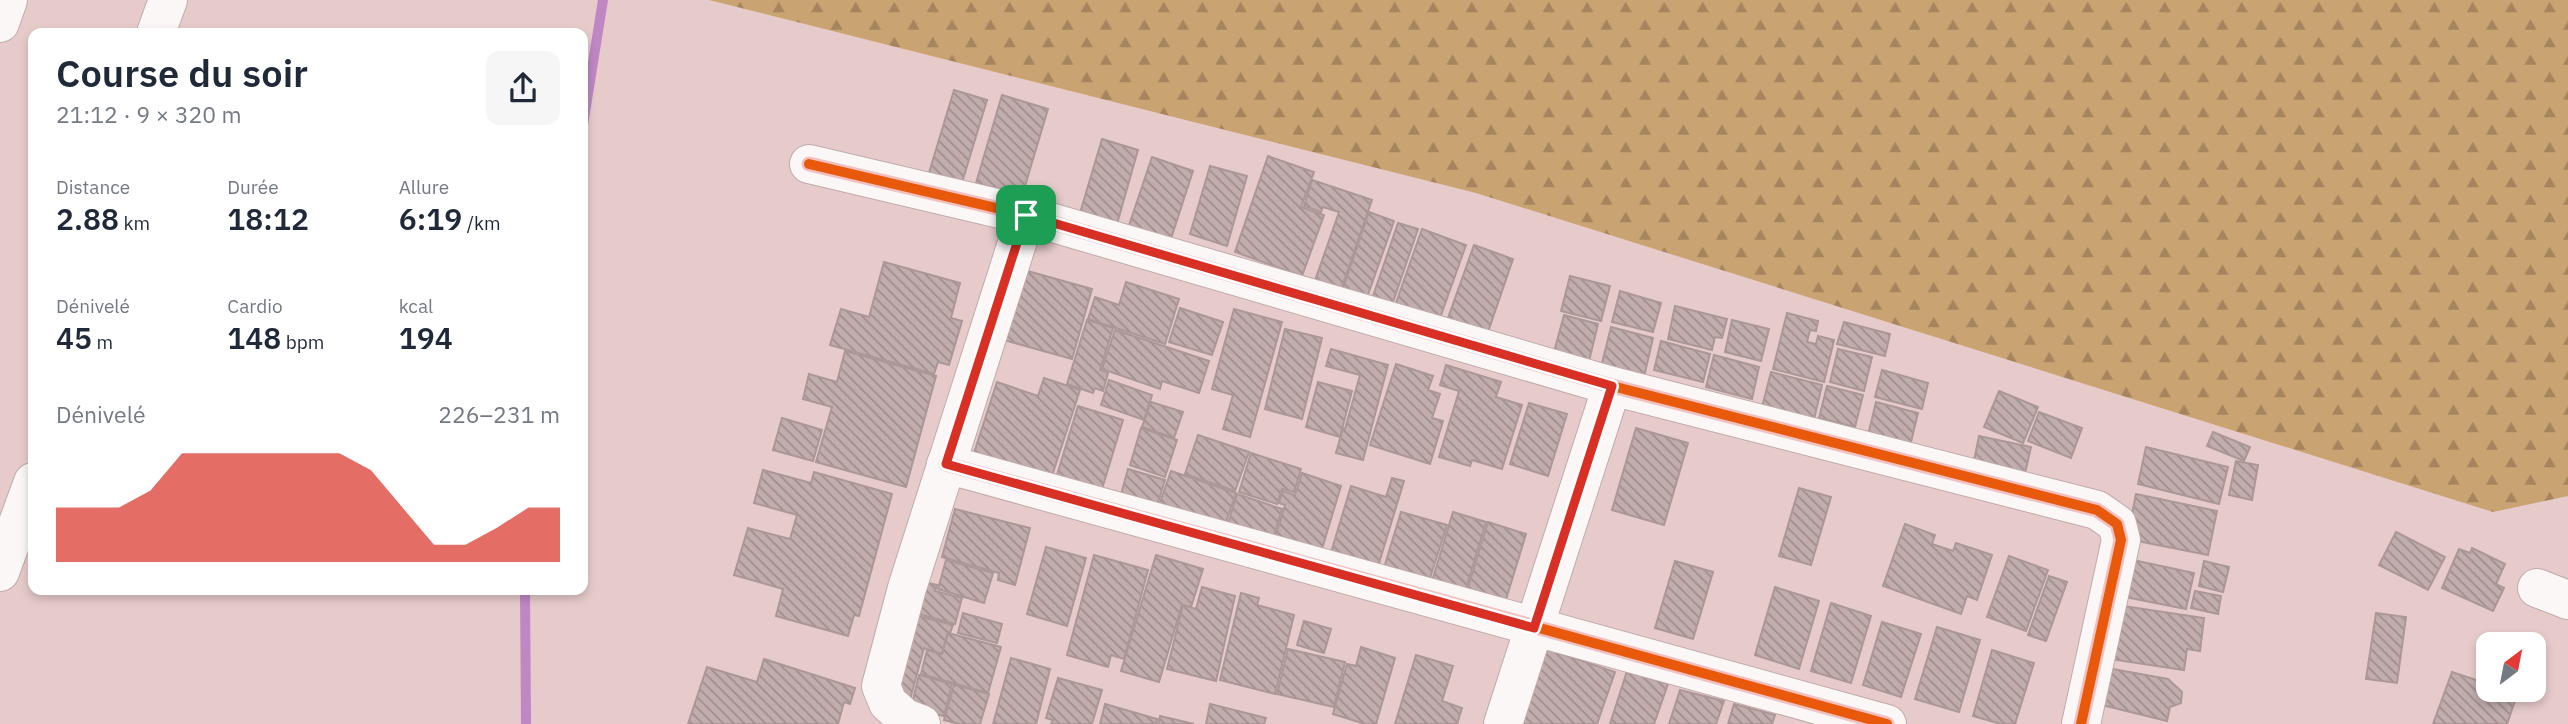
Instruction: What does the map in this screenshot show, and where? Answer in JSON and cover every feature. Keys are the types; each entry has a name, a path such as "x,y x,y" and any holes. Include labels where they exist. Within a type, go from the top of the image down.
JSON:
{"street":[{"path":"0,23 8,0"},
{"path":"158,28 168,0"},
{"path":"809,164 1026,215 1612,386 2096,510 2117,524 2121,540 2081,724"},
{"path":"921,724 905,718 888,703 881,685 907,588 1026,215"},
{"path":"1503,724 1612,386"},
{"path":"946,464 1886,724"},
{"path":"0,572 28,496"}],"green space":[{"path":"709,0 2568,0 2568,496 2493,512 1476,193"}],"building":[{"path":"954,90 987,100 961,186 928,176"},
{"path":"1002,95 1048,109 1022,196 976,183"},
{"path":"1102,139 1138,150 1117,224 1080,213"},
{"path":"1268,156 1314,172 1301,207 1324,215 1302,276 1235,252"},
{"path":"1152,157 1193,171 1168,248 1126,234"},
{"path":"1210,166 1247,176 1227,246 1190,234"},
{"path":"1312,180 1372,200 1337,301 1311,292 1339,212 1323,207 1321,212 1304,206"},
{"path":"1369,212 1394,221 1365,303 1341,294"},
{"path":"1398,223 1418,229 1392,305 1372,299"},
{"path":"1422,229 1466,245 1440,318 1396,303"},
{"path":"1474,245 1513,259 1487,335 1447,321"},
{"path":"884,262 960,283 951,318 962,321 949,365 938,362 934,374 830,345 841,309 869,317"},
{"path":"1024,270 1092,289 1072,359 1004,340"},
{"path":"1570,276 1610,286 1601,321 1561,311"},
{"path":"1126,282 1179,299 1165,344 1088,319 1095,297 1119,305"},
{"path":"1620,291 1661,303 1653,332 1612,322"},
{"path":"1675,306 1727,319 1722,338 1715,337 1712,350 1668,339"},
{"path":"1180,308 1223,322 1212,355 1169,342"},
{"path":"1234,309 1282,322 1250,437 1223,429 1233,395 1212,389"},
{"path":"1787,313 1818,321 1816,331 1810,330 1807,342 1816,344 1818,336 1834,340 1824,382 1773,369"},
{"path":"1564,315 1598,324 1589,361 1554,352"},
{"path":"1087,320 1113,328 1100,370 1108,373 1103,391 1095,388 1093,393 1067,384"},
{"path":"1732,320 1769,329 1761,361 1725,352"},
{"path":"1844,322 1890,334 1885,356 1837,344"},
{"path":"1611,327 1653,338 1644,377 1601,367"},
{"path":"1285,329 1322,338 1302,419 1265,409"},
{"path":"1115,330 1209,361 1199,393 1162,381 1160,389 1102,369"},
{"path":"1661,341 1710,354 1703,382 1654,370"},
{"path":"1331,349 1388,365 1363,460 1336,453 1360,375 1326,366"},
{"path":"1838,349 1872,357 1864,391 1830,382"},
{"path":"845,351 936,376 906,487 816,462 832,407 803,399 809,374 837,382"},
{"path":"1714,355 1759,367 1752,399 1706,387"},
{"path":"1396,364 1433,376 1428,390 1440,394 1432,418 1443,421 1430,464 1370,445"},
{"path":"1446,365 1501,382 1496,397 1522,405 1502,469 1472,460 1470,466 1439,457 1459,391 1440,385"},
{"path":"1882,370 1928,383 1922,409 1875,397"},
{"path":"1771,372 1822,385 1812,428 1760,415"},
{"path":"1044,378 1080,390 1049,485 972,459 997,382 1038,396"},
{"path":"1109,380 1152,395 1144,420 1101,405"},
{"path":"1318,382 1352,391 1340,437 1306,427"},
{"path":"1827,386 1863,395 1855,427 1819,418"},
{"path":"1999,391 2038,407 2023,443 1984,427"},
{"path":"1151,402 1183,412 1174,438 1142,427"},
{"path":"1876,402 1918,413 1910,446 1868,435"},
{"path":"1529,403 1567,414 1548,476 1510,464"},
{"path":"1078,406 1123,420 1098,502 1053,488"},
{"path":"2039,412 2082,428 2071,458 2028,441"},
{"path":"782,418 822,430 813,461 773,450"},
{"path":"1141,428 1177,440 1165,477 1130,465"},
{"path":"1636,428 1688,443 1664,525 1612,510"},
{"path":"2213,432 2250,447 2244,461 2207,446"},
{"path":"1198,435 1249,452 1235,491 1185,474"},
{"path":"1979,436 2031,447 2023,482 1972,471"},
{"path":"2146,447 2228,467 2219,504 2138,484"},
{"path":"1251,453 1301,469 1294,492 1282,489 1277,504 1239,492"},
{"path":"2236,461 2258,465 2252,500 2229,495"},
{"path":"1128,469 1165,480 1156,509 1120,498"},
{"path":"763,470 811,483 814,472 892,494 859,616 854,615 848,636 776,616 783,589 734,575 748,528 790,539 797,515 754,503"},
{"path":"1171,471 1236,493 1220,539 1155,517"},
{"path":"1302,473 1341,486 1321,552 1275,538 1285,505 1279,503 1282,491 1295,495"},
{"path":"1392,478 1404,481 1376,573 1329,559 1351,486 1386,497"},
{"path":"1799,488 1831,497 1811,565 1779,556"},
{"path":"1237,494 1282,509 1269,551 1224,537"},
{"path":"2136,494 2217,511 2208,555 2127,539"},
{"path":"955,509 1030,528 1015,585 998,580 999,573 942,557"},
{"path":"1401,512 1447,525 1428,584 1383,571"},
{"path":"1453,512 1486,522 1465,592 1432,581"},
{"path":"1488,522 1526,534 1504,606 1466,594"},
{"path":"1905,524 1935,535 1932,544 1953,551 1956,543 1992,555 1977,600 1967,596 1961,614 1883,586"},
{"path":"2396,532 2445,557 2428,590 2379,565"},
{"path":"1046,547 1086,558 1067,626 1027,614"},
{"path":"2472,548 2505,564 2496,584 2504,588 2493,611 2442,588 2459,549 2470,553"},
{"path":"1094,555 1148,570 1124,659 1111,655 1108,667 1067,655"},
{"path":"1156,555 1203,569 1191,607 1182,605 1159,682 1121,671"},
{"path":"2009,556 2048,570 2026,631 1987,617"},
{"path":"946,560 993,573 984,603 938,589"},
{"path":"2133,560 2194,573 2186,609 2125,597"},
{"path":"1675,561 1713,572 1693,639 1655,628"},
{"path":"2204,561 2229,567 2223,592 2199,586"},
{"path":"2049,576 2067,582 2046,641 2028,635"},
{"path":"920,581 937,585 935,591 962,598 955,624 911,612"},
{"path":"1202,587 1235,596 1216,681 1167,669 1183,605 1196,609"},
{"path":"1775,587 1819,601 1799,669 1755,655"},
{"path":"2195,591 2221,596 2218,614 2191,608"},
{"path":"1241,593 1259,598 1257,605 1294,615 1275,694 1220,680"},
{"path":"1831,603 1871,616 1851,683 1811,671"},
{"path":"2110,604 2204,618 2200,651 2187,649 2184,670 2103,658"},
{"path":"963,613 1002,624 997,643 958,633"},
{"path":"2376,613 2406,617 2397,683 2366,679"},
{"path":"914,615 953,625 950,633 948,632 942,654 924,648 908,707 891,702"},
{"path":"1304,621 1331,629 1324,653 1297,645"},
{"path":"1882,622 1921,634 1901,697 1863,685"},
{"path":"1937,627 1980,640 1959,712 1915,699"},
{"path":"948,633 1001,647 988,693 921,674 927,650 942,654"},
{"path":"1361,647 1395,658 1376,724 1365,724 1333,714 1347,664 1356,666"},
{"path":"1544,648 1615,672 1597,724 1519,724"},
{"path":"1288,649 1345,662 1334,707 1277,694"},
{"path":"1992,650 2034,663 2015,724 2001,724 1973,716"},
{"path":"1416,655 1453,666 1442,701 1462,708 1457,724 1395,724"},
{"path":"1011,658 1050,669 1036,724 993,724"},
{"path":"764,659 855,688 850,704 844,702 838,724 688,724 707,667 757,682"},
{"path":"2107,668 2168,679 2182,692 2181,703 2170,707 2167,721 2094,703"},
{"path":"1627,671 1668,684 1654,724 1610,724"},
{"path":"2452,672 2476,680 2476,702 2515,702 2507,724 2433,724"},
{"path":"919,675 952,684 944,716 911,708"},
{"path":"1058,678 1102,690 1092,724 1051,724 1053,720 1046,718"},
{"path":"954,685 989,694 980,724 959,724 944,720"},
{"path":"1680,690 1724,701 1716,724 1669,724"},
{"path":"1105,704 1157,719 1156,724 1100,724"},
{"path":"1210,704 1266,718 1264,724 1206,724"},
{"path":"1734,704 1775,715 1772,724 1728,724"},
{"path":"1160,716 1194,724 1158,724"}],"waterway":[{"path":"588,94 603,0"},
{"path":"525,595 526,724"}],"cycle path":[{"path":"809,164 1026,215 1612,386 2097,510 2117,524 2121,540 2081,724"},
{"path":"946,464 1887,724"}],"route":[{"path":"1026,215 1612,386 1534,628 946,464 1026,215"}]}
